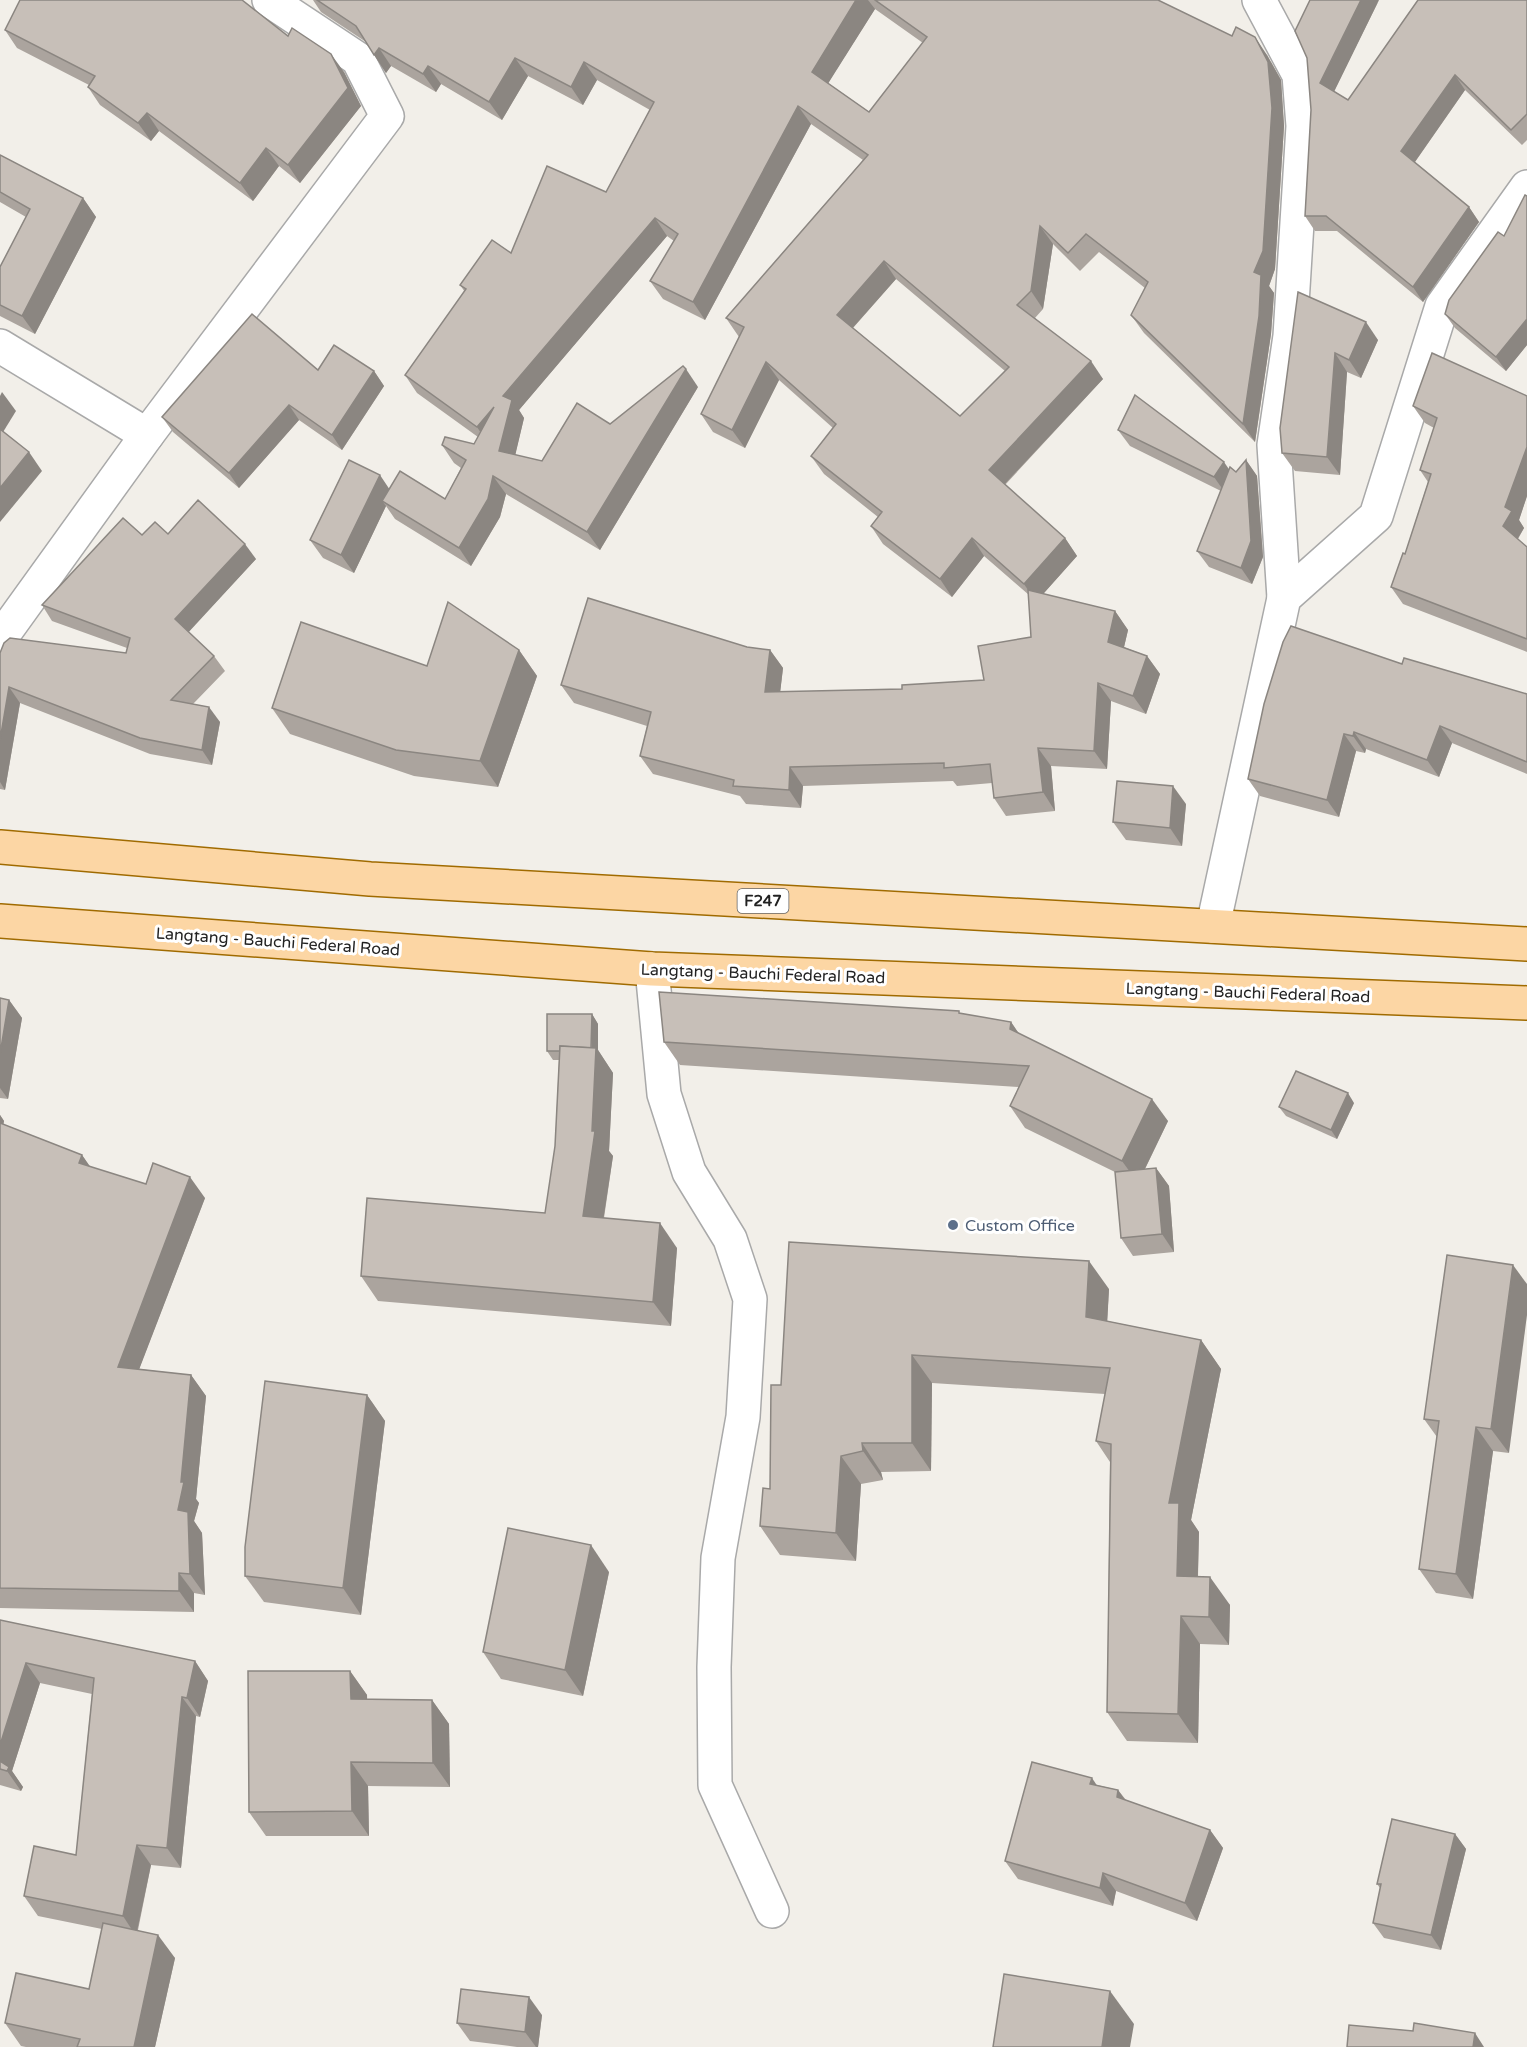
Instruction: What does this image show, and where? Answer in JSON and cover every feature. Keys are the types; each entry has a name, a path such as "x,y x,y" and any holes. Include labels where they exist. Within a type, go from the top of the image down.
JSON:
{"main road":[{"name":"F247","path":"0,847 370,879 1527,944"},
{"name":"Langtang - Bauchi Federal Road","path":"0,921 652,969 1527,1003"}],"street":[{"path":"0,639 147,435 387,116 358,59 269,0"},
{"path":"1213,926 1284,598 1274,445 1290,336 1303,126 1299,75 1258,0"},
{"path":"1284,598 1376,516 1442,306 1527,187"},
{"path":"0,346 147,435"},
{"path":"652,969 664,1094 689,1172 730,1239 750,1299 743,1417 718,1558 714,1667 716,1785 772,1911"}],"building":[{"path":"20,0 242,0 288,36 292,28 331,54 348,88 288,165 266,148 240,183 147,113 138,123 88,87 95,76 5,30"},
{"path":"317,0 856,0 812,72 869,112 927,37 875,0 1158,0 1232,36 1236,27 1255,37 1268,62 1272,108 1263,251 1254,272 1261,275 1259,316 1243,424 1131,315 1148,282 1086,234 1068,253 1040,226 1031,291 1017,305 1091,361 989,470 1065,538 1024,584 972,538 940,579 871,526 882,512 811,456 836,424 766,362 732,430 701,414 744,327 726,318 868,155 798,106 693,302 650,281 678,234 655,218 503,396 512,400 499,451 542,461 577,403 610,424 683,366 686,369 587,532 493,476 488,499 459,548 382,501 400,471 445,499 466,460 442,445 445,437 474,444 494,407 477,427 405,375 466,289 460,285 492,240 511,253 547,166 606,192 654,102 584,62 571,87 515,58 489,102 428,66 423,74 379,48 374,55 356,26","holes":["884,261 1009,367 960,416 837,315"]},
{"path":"1310,0 1361,0 1320,83 1348,100 1418,0 1527,0 1527,114 1511,130 1455,75 1401,151 1469,207 1413,287 1326,216 1305,216 1311,110 1307,58 1295,31"},
{"path":"0,155 83,198 22,316 0,305 0,267 30,209 0,192"},
{"path":"1525,195 1527,196 1527,319 1496,357 1445,314 1449,300 1498,232 1504,236"},
{"path":"1298,292 1366,322 1349,360 1335,353 1327,457 1282,453 1280,428"},
{"path":"252,314 318,370 334,345 374,371 332,435 289,405 229,473 162,417"},
{"path":"1432,353 1527,396 1527,447 1505,507 1512,511 1503,526 1527,547 1527,639 1391,587 1403,553 1405,554 1431,474 1420,470 1437,418 1413,406"},
{"path":"1135,395 1224,462 1214,477 1118,430"},
{"path":"0,429 29,452 0,488"},
{"path":"349,460 380,475 341,555 310,540"},
{"path":"1246,460 1251,541 1241,568 1197,551 1230,467 1236,472"},
{"path":"198,500 245,544 175,619 214,656 171,700 209,707 202,750 140,738 9,687 0,740 0,653 4,643 10,638 126,653 130,638 42,605 123,518 142,535 155,522 168,534"},
{"path":"1028,590 1115,611 1108,642 1147,656 1133,696 1098,683 1094,751 1038,748 1043,792 994,798 990,764 944,768 944,763 790,767 789,790 733,786 734,780 640,756 651,712 561,685 588,598 747,647 770,650 765,692 902,689 902,685 984,680 978,646 1031,637"},
{"path":"448,602 519,650 480,761 396,750 272,708 301,622 427,666"},
{"path":"1291,626 1402,664 1404,658 1527,694 1527,762 1440,726 1427,760 1354,732 1353,736 1344,734 1327,800 1248,779 1264,704 1283,642"},
{"path":"1117,781 1173,786 1170,828 1113,822"},
{"path":"659,992 959,1011 959,1013 1011,1022 1010,1029 1152,1099 1122,1161 1010,1106 1029,1066 664,1042"},
{"path":"0,998 9,1000 0,1054"},
{"path":"547,1014 592,1014 591,1048 560,1046 560,1051 547,1051"},
{"path":"560,1046 596,1048 592,1131 595,1131 583,1216 660,1223 653,1302 361,1276 367,1198 545,1213 555,1146"},
{"path":"1296,1071 1348,1093 1331,1130 1279,1107"},
{"path":"0,1123 82,1155 79,1163 146,1184 153,1163 190,1177 118,1367 191,1375 181,1482 184,1482 178,1510 188,1512 190,1574 179,1573 179,1591 0,1588"},
{"path":"1156,1168 1162,1234 1121,1238 1115,1172"},
{"path":"789,1242 1089,1261 1086,1317 1201,1340 1169,1503 1179,1503 1177,1576 1210,1577 1209,1617 1181,1616 1178,1714 1107,1712 1111,1444 1096,1441 1110,1368 912,1355 912,1443 862,1443 863,1451 841,1456 836,1533 760,1526 763,1488 770,1489 771,1385 781,1385"},
{"path":"1447,1255 1513,1265 1491,1429 1476,1427 1456,1574 1419,1569 1439,1421 1424,1419"},
{"path":"265,1381 367,1395 343,1588 245,1576 245,1547"},
{"path":"508,1528 591,1545 565,1670 483,1652"},
{"path":"0,1620 195,1661 187,1698 182,1697 167,1848 137,1845 123,1916 24,1896 34,1846 76,1855 94,1678 26,1663 0,1745"},
{"path":"248,1671 350,1671 351,1699 432,1700 433,1763 351,1762 352,1811 249,1812"},
{"path":"0,1761 9,1767 7,1771 0,1769"},
{"path":"1032,1762 1092,1778 1090,1784 1118,1790 1117,1797 1210,1830 1185,1903 1103,1873 1100,1888 1005,1861"},
{"path":"1392,1819 1455,1834 1431,1935 1373,1923 1381,1884 1377,1884"},
{"path":"103,1923 158,1935 134,2047 77,2047 80,2039 5,2023 16,1973 89,1989"},
{"path":"1004,1974 1110,1991 1102,2047 993,2047"},
{"path":"461,1989 529,1997 525,2032 457,2023"},
{"path":"1414,2023 1475,2033 1473,2047 1347,2047 1349,2025 1413,2031"}],"place":[{"name":"Custom Office","path":"953,1225"}]}
